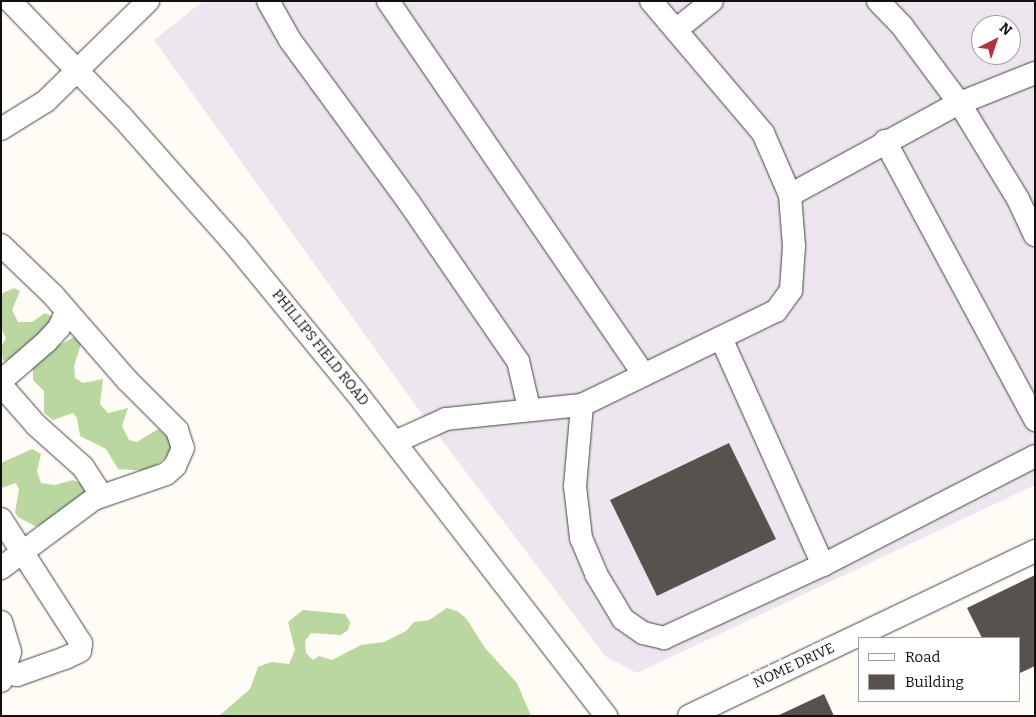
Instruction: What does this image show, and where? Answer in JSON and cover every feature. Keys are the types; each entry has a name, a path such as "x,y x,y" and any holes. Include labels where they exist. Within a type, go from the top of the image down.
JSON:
{"street":[{"name":"PHILLIPS FIELD ROAD","path":"10,1 77,70 237,246 395,442 606,716"},
{"path":"1,129 46,101 148,1"},
{"path":"268,1 290,40 410,204 518,362 529,408"},
{"path":"388,1 644,375"},
{"path":"395,442 446,418 529,408 582,405 776,311 791,290 794,246 790,195 763,133 651,1"},
{"path":"676,30 712,1"},
{"path":"878,1 902,26 960,104 1018,199 1035,236"},
{"path":"790,195 885,141 960,104 1035,73"},
{"path":"885,141 1035,420"},
{"path":"1,245 66,312 127,380 177,430 184,448 175,466 166,474 102,496 1,568"},
{"path":"1,381 46,342 59,328 66,312"},
{"path":"721,338 823,565"},
{"path":"1,386 36,425 83,467 102,496"},
{"path":"582,405 576,486 581,538 596,574 623,619 643,633 664,638 686,630 823,565 1035,456"},
{"path":"1,519 81,642 80,651 17,675 4,677 10,652 1,622"},
{"name":"NOME DRIVE","path":"861,637 1035,551"},
{"name":"NOME DRIVE","path":"689,716 714,710 858,639"}],"shaded area":[{"path":"203,1 1035,1 1035,485 637,673 605,656 413,402 154,40","holes":["729,443 775,539 657,596 611,500"]}],"green space":[{"path":"14,288 20,291 12,310 18,322 32,322 45,313 53,317 53,322 12,358 3,361 1,347 6,338 1,328 1,294"},
{"path":"74,337 82,341 74,366 75,378 83,383 103,379 100,404 108,413 128,408 122,426 129,440 137,442 158,429 173,441 171,453 148,471 118,469 106,449 80,436 77,418 73,413 53,420 44,413 44,391 33,380 33,368 54,348"},
{"path":"32,449 41,454 37,471 41,483 55,485 73,480 82,484 85,493 45,524 35,526 18,517 15,512 19,490 16,483 1,488 1,463"},
{"path":"447,608 457,611 466,618 485,648 517,683 531,716 219,716 250,689 258,667 271,662 289,664 295,650 288,622 303,610 345,614 350,622 348,630 341,635 311,633 305,641 306,653 313,660 319,656 332,660 361,645 384,642 406,631 414,622 429,620"}],"building":[{"path":"729,443 776,539 657,596 610,500"},
{"path":"1035,575 1035,666 1021,673 1021,637 982,637 967,608"},
{"path":"824,694 834,716 777,716"}]}
